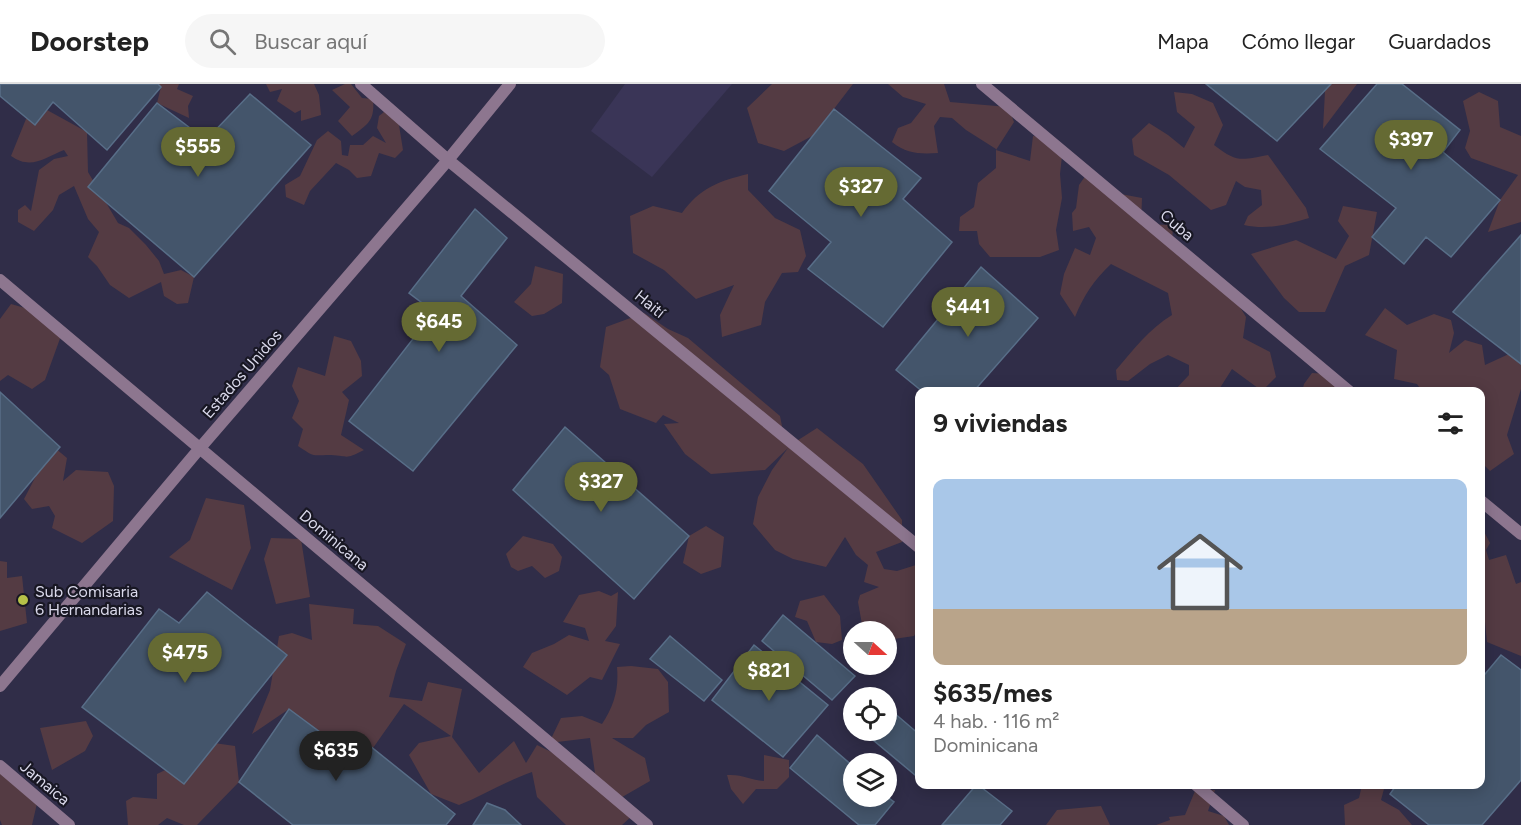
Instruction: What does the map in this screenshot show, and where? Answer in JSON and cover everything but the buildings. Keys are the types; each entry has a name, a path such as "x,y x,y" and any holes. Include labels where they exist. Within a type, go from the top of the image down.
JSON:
{"street":[{"name":"Haití","path":"361,84 448,160 915,544"},
{"name":"Estados Unidos","path":"0,686 200,448 448,160 510,84"},
{"name":"Cuba","path":"982,84 1344,387"},
{"name":"Dominicana","path":"0,280 646,825"},
{"path":"1485,504 1521,534"},
{"name":"Jamaica","path":"0,766 69,825"},
{"path":"1201,789 1243,825"}],"shaded area":[{"path":"158,84 179,84 177,89 193,96 188,106 189,118 157,103 161,87"},
{"path":"266,84 314,84 319,95 321,115 301,121 301,110 295,113 277,101 282,89 270,92"},
{"path":"345,84 351,84 362,98 373,99 373,112 369,121 352,136 338,121 350,107 332,90"},
{"path":"625,84 732,84 652,177 591,131"},
{"path":"772,84 853,84 814,135 784,151 758,143 747,108"},
{"path":"888,84 944,84 950,102 1008,107 1014,122 996,150 952,118 940,117 934,126 938,153 908,151 892,142 898,128 911,123 926,104 903,97"},
{"path":"1331,84 1357,84 1323,129 1325,91"},
{"path":"1174,92 1192,94 1213,103 1223,125 1214,145 1228,155 1240,159 1268,155 1306,208 1309,218 1276,226 1244,225 1248,216 1262,205 1261,190 1245,187 1236,181 1226,205 1211,210 1169,175 1134,155 1132,139 1149,123 1184,148 1195,127 1177,112"},
{"path":"1479,92 1498,101 1500,127 1521,136 1521,222 1488,232 1500,200 1518,175 1471,158 1465,148 1470,131 1463,101"},
{"path":"390,107 399,125 403,150 395,158 379,153 371,176 357,178 349,170 336,163 310,191 304,205 286,197 285,185 300,176 317,140 328,131 341,141 342,155 348,156 350,145 363,145 373,136 386,143 377,128 379,116"},
{"path":"47,110 87,132 88,172 118,223 129,228 146,245 159,261 164,274 181,270 194,277 188,303 177,304 164,296 161,282 129,298 110,285 88,257 99,232 88,219 74,186 59,195 53,210 34,231 18,222 18,210 25,205 31,211 39,170 54,159 68,156 64,150 38,161 25,162 11,156 26,119"},
{"path":"1033,136 1050,138 1063,147 1060,174 1062,198 1056,230 1059,250 1040,257 990,257 979,244 977,231 959,231 960,217 974,207 978,183 996,168 996,150 1030,161"},
{"path":"1091,168 1110,192 1142,198 1141,224 1173,225 1172,247 1232,294 1246,317 1243,338 1270,352 1276,377 1266,387 1257,387 1232,369 1221,387 1178,387 1189,375 1189,365 1168,355 1150,364 1128,381 1117,380 1116,370 1149,333 1172,315 1168,293 1111,264 1090,288 1075,317 1060,294 1064,274 1075,248 1090,255 1096,238 1089,227 1073,231 1072,213 1076,208 1079,185"},
{"path":"748,174 748,190 775,218 800,230 806,256 798,272 782,273 765,302 761,325 722,337 720,315 734,285 696,299 664,270 633,253 630,216 653,206 682,213 696,197 711,187"},
{"path":"1343,206 1377,212 1369,255 1345,266 1325,312 1299,312 1284,298 1251,254 1296,240 1336,259 1349,236 1338,221"},
{"path":"535,266 563,274 562,303 544,314 532,316 514,302 531,284"},
{"path":"11,304 46,314 62,333 45,380 32,389 8,375 0,381 0,319"},
{"path":"1385,308 1407,325 1434,314 1451,320 1454,333 1449,353 1465,340 1482,345 1485,365 1509,354 1521,364 1521,389 1507,435 1514,454 1490,471 1485,466 1485,387 1419,387 1417,384 1394,379 1397,350 1365,335"},
{"path":"644,313 668,329 688,338 780,416 783,431 792,444 817,428 863,464 902,520 902,542 876,552 884,569 897,571 915,565 914,636 897,639 897,621 861,621 858,602 860,595 879,587 864,582 868,565 856,555 845,537 826,567 793,559 775,550 753,524 758,497 772,470 788,448 765,470 711,474 685,454 664,424 679,423 663,415 656,423 620,409 609,375 600,367 606,327"},
{"path":"334,336 351,341 361,361 362,376 342,392 349,400 341,435 364,450 347,457 314,455 298,446 303,429 292,418 299,401 292,386 298,367 325,376"},
{"path":"1312,373 1329,374 1338,387 1303,387"},
{"path":"55,448 67,458 63,481 76,470 108,472 114,486 113,521 82,543 52,528 55,516 49,506 32,509 24,499"},
{"path":"206,498 244,505 251,548 232,590 169,557 190,540"},
{"path":"706,526 724,537 721,567 701,574 683,563 689,536"},
{"path":"1485,534 1490,543 1486,550 1489,560 1506,555 1516,584 1521,582 1521,656 1487,642"},
{"path":"523,536 553,544 562,557 559,571 545,578 532,566 518,571 511,567 506,554"},
{"path":"271,538 301,539 310,597 276,604 264,559"},
{"path":"0,561 7,562 7,578 22,576 27,623 0,631"},
{"path":"599,591 611,596 618,592 616,626 605,641 620,644 602,680 590,677 567,695 523,667 532,653 569,635 589,641 585,628 563,622 579,595"},
{"path":"824,595 840,616 842,640 832,644 816,642 807,621 795,617 800,601"},
{"path":"309,604 354,609 353,624 378,626 406,644 389,697 422,701 428,682 462,689 452,737 479,773 514,741 526,763 537,745 595,773 590,738 549,743 561,718 582,716 602,724 615,697 617,667 658,669 668,682 669,712 646,725 633,738 612,738 645,758 650,781 617,800 633,815 622,825 566,825 537,797 532,772 459,805 431,794 409,755 419,743 451,736 404,704 373,748 316,730 289,709 252,734 270,690 279,636 292,633 312,640"},
{"path":"86,721 93,736 85,751 52,770 40,728"},
{"path":"200,741 235,746 239,782 197,825 184,825 167,818 158,825 128,825 126,801 133,797 157,799 157,774 190,758"},
{"path":"764,755 789,760 789,777 777,789 756,789 743,804 731,789 727,775 764,781"},
{"path":"0,766 38,799 32,825 2,825 0,820"},
{"path":"1361,789 1384,789 1381,800 1399,810 1412,825 1345,825 1344,805 1359,798"},
{"path":"1215,790 1208,811 1224,816 1229,825 1156,825 1170,820 1169,817 1185,815 1195,791"},
{"path":"1101,806 1110,825 1046,825 1057,810"}],"place":[{"name":"Sub Comisaria 6 Hernandarias","path":"23,600"}]}
